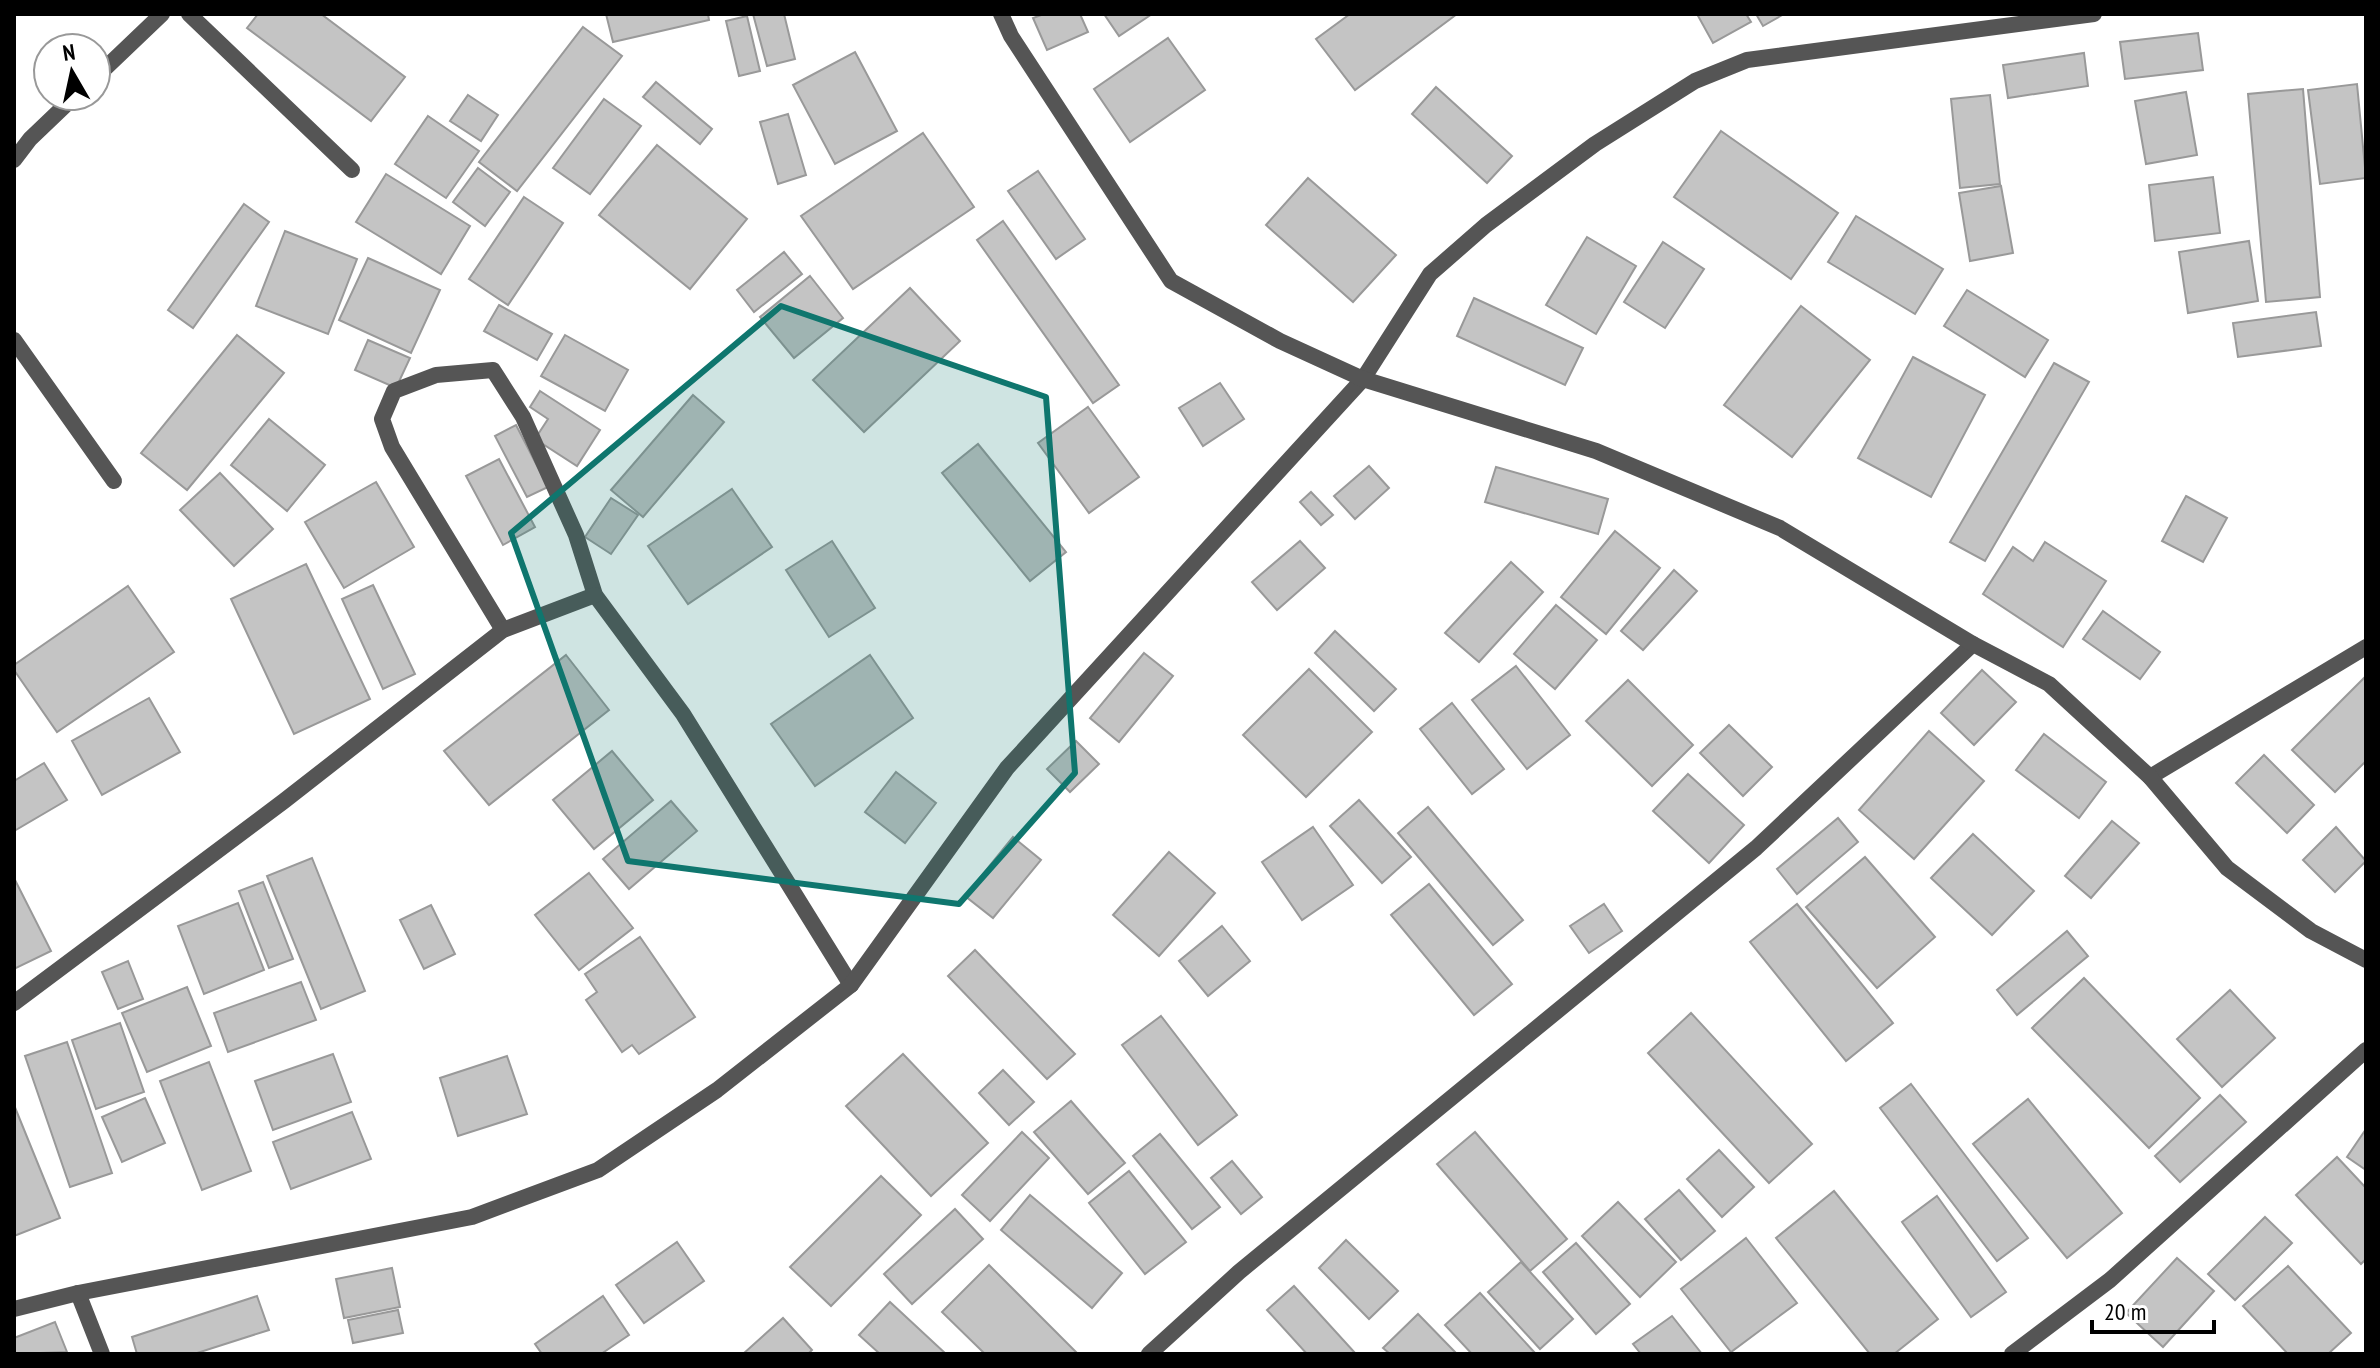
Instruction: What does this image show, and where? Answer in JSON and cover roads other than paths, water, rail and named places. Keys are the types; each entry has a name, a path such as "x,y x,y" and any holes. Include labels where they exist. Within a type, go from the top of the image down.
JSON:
{"street":[{"path":"112,62 162,14"},
{"path":"189,14 352,170"},
{"path":"1001,14 1011,36 1171,281 1280,341 1363,379 1596,451 1780,528 1973,644 2049,684 2150,777 2227,868 2311,931 2366,960"},
{"path":"14,1309 78,1293 472,1217 598,1170 717,1090 851,985 1007,768 1363,379 1430,274 1551,177 1695,81 1762,57 2094,14"},
{"path":"14,160 30,139 58,112"},
{"path":"14,340 114,481"},
{"path":"503,630 392,447 382,419 394,391 436,375 493,370 523,417 576,535 595,595 683,714 851,985"},
{"path":"14,1003 284,801 503,630 595,595"},
{"path":"1149,1354 1239,1272 1756,848 1973,644"},
{"path":"2150,777 2366,647"},
{"path":"2012,1354 2110,1280 2366,1050"},
{"path":"78,1293 102,1354"}]}
